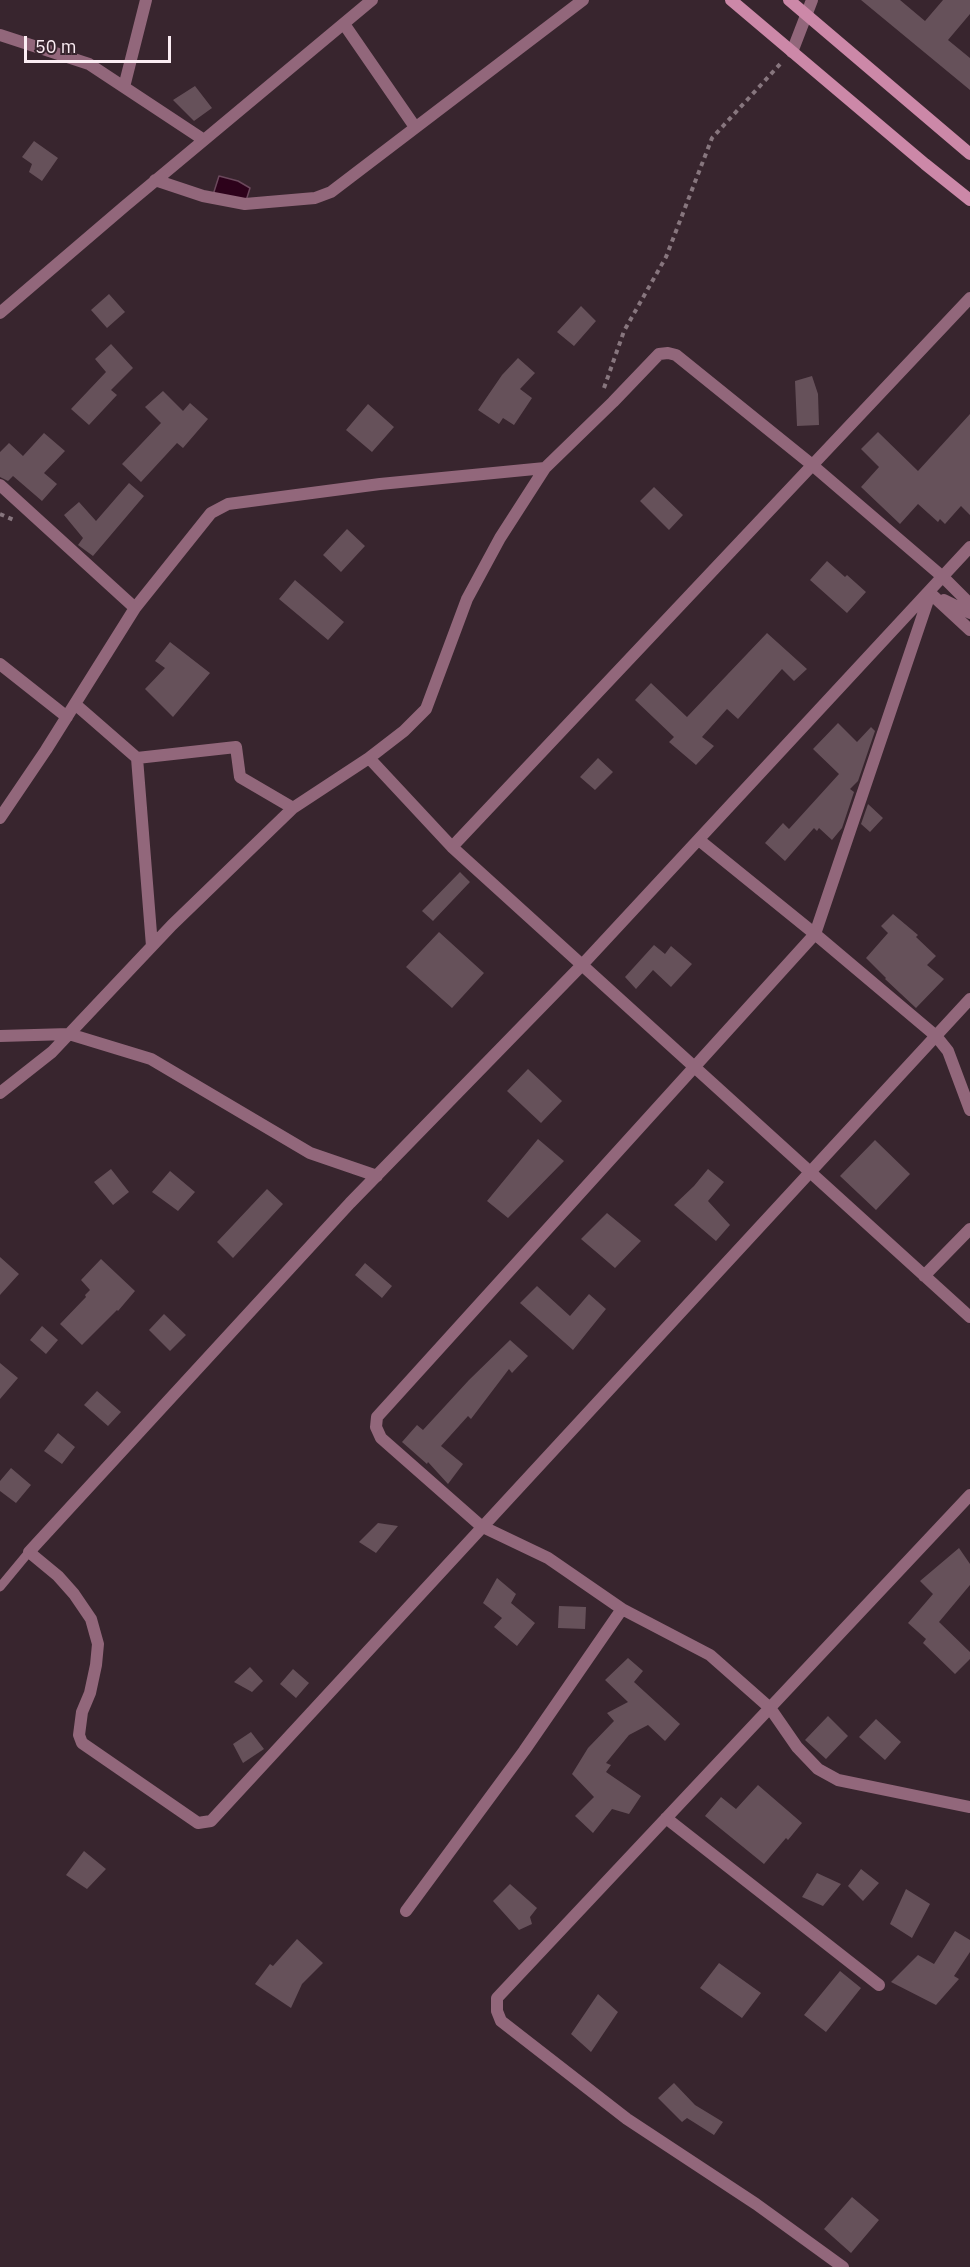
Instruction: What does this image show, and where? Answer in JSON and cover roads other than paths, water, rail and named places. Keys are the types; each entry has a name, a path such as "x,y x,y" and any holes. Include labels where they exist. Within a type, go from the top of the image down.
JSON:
{"main road":[{"path":"731,0 970,200"},
{"path":"789,0 970,154"}],"street":[{"path":"124,87 146,0"},
{"path":"0,313 372,0"},
{"path":"156,180 203,196 245,204 315,198 331,192 583,0"},
{"path":"792,52 812,0"},
{"path":"344,24 415,127"},
{"path":"0,35 89,64 204,140"},
{"path":"452,847 970,298"},
{"path":"0,1093 52,1052 152,946 293,808 369,758 404,731 426,709 466,598 500,538 545,468 659,354 676,355 812,465 944,578 970,604"},
{"path":"0,818 135,608 211,513 228,504 380,484 545,468"},
{"path":"0,485 135,608"},
{"path":"970,548 582,965 377,1176 29,1552 58,1576 74,1594 91,1619 98,1644 90,1693 82,1712 79,1735 82,1743 198,1823 205,1824 211,1821 970,999"},
{"path":"930,593 970,614"},
{"path":"930,593 970,630"},
{"path":"930,593 815,934 377,1417 376,1426 381,1438 481,1526 548,1558 622,1609 710,1655 770,1708 797,1747 818,1769 838,1780 970,1807"},
{"path":"0,664 67,717"},
{"path":"75,704 137,758 152,946"},
{"path":"137,758 236,747 240,777 293,808"},
{"path":"369,758 452,847 970,1317"},
{"path":"699,840 936,1036 948,1051 970,1110"},
{"path":"0,1036 69,1034 151,1059 310,1153 377,1176"},
{"path":"924,1276 970,1229"},
{"path":"843,2267 756,2204 627,2119 501,2021 497,2011 497,1998 970,1495"},
{"path":"406,1911 524,1751 622,1609"},
{"path":"666,1818 879,1985"}],"lane":[{"path":"0,1587 29,1552"}]}
